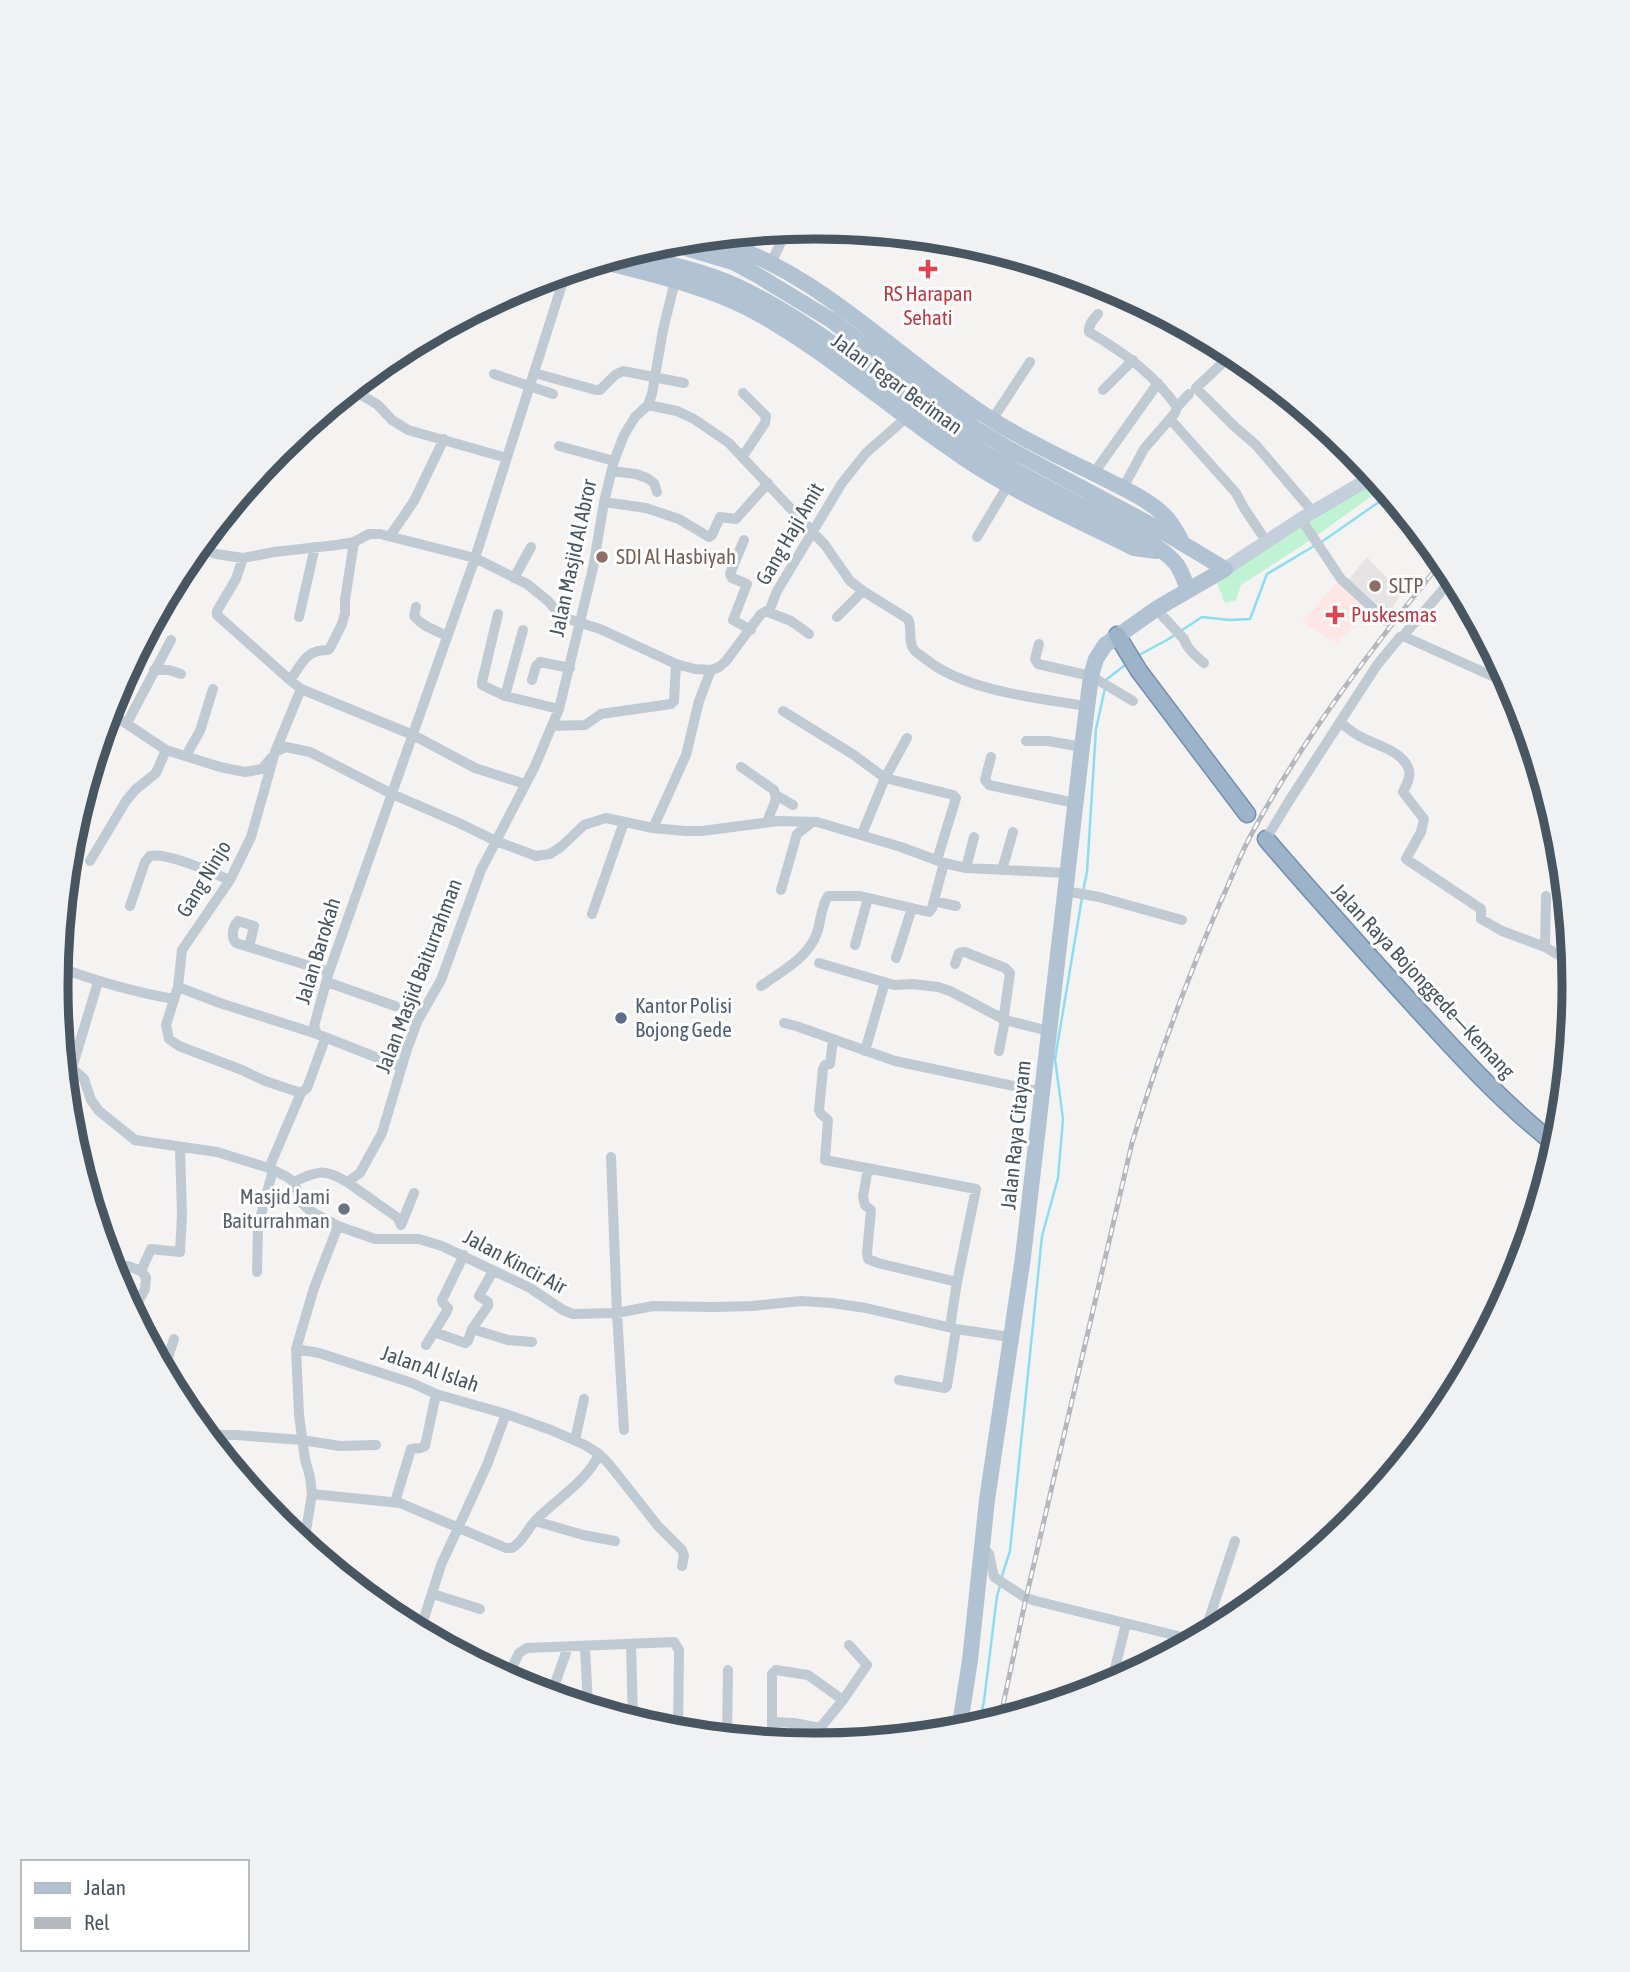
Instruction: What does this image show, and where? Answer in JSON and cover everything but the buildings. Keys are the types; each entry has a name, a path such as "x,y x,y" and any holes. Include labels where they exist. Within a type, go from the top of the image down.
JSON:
{"highway":[{"path":"1118,635 1139,671 1247,814"},
{"name":"Jalan Raya Bojonggede—Kemang","path":"1266,839 1459,1054 1546,1136"}],"main road":[{"name":"Jalan Tegar Beriman","path":"728,245 771,263 848,310 992,420 1155,507 1166,517 1184,545"},
{"name":"Jalan Tegar Beriman","path":"693,250 733,262 831,320 976,429 1001,463 1008,485 1134,548 1163,552"},
{"name":"Jalan Tegar Beriman","path":"648,259 721,279 782,311 821,336 968,443 1163,552 1177,564 1188,590"},
{"name":"Jalan Tegar Beriman","path":"619,266 716,294 747,308 815,350 960,456 1001,463 1109,502 1225,569"},
{"path":"782,311 792,295"},
{"path":"1001,463 1018,434"},
{"path":"1225,569 1307,515 1364,481"},
{"name":"Jalan Raya Citayam","path":"961,1718 987,1500 1023,1257 1049,1031 1071,892 1067,873 1086,706 1095,678 1096,659 1105,645 1118,635 1156,609 1225,569"}],"street":[{"path":"771,263 782,240"},
{"name":"Jalan Masjid Al Abror","path":"496,841 559,709 593,568 613,466 624,435 635,417 648,405 675,281"},
{"name":"Jalan Barokah","path":"257,1272 258,1226 271,1169 301,1094 307,1088 321,1037 314,1026 328,977 475,558 562,284"},
{"path":"1098,314 1088,328 1089,332 1133,360 1158,383 1177,407"},
{"path":"1103,390 1133,360"},
{"path":"1224,361 1196,388 1256,445 1307,515 1315,539 1341,579 1387,621"},
{"path":"992,420 1030,362"},
{"path":"534,373 596,390 600,390 614,375 623,372 684,383"},
{"path":"494,374 553,394"},
{"path":"1094,473 1158,383"},
{"path":"743,393 765,416 765,423 743,456"},
{"path":"360,394 408,430 507,458"},
{"path":"1123,488 1144,449 1189,394"},
{"path":"648,405 677,411 729,443 825,545 850,581 908,619 914,650 936,667 953,676 1013,693 1086,706"},
{"name":"Gang Haji Amit","path":"711,670 726,661 761,614 768,612 777,591 842,483 866,453 907,416"},
{"path":"1170,419 1236,493 1266,541"},
{"path":"390,536 414,501 444,439"},
{"path":"559,446 648,478 654,482 657,492"},
{"path":"604,502 646,508 678,519 709,537 712,536 720,517 736,519 768,483"},
{"path":"977,537 1008,485"},
{"path":"208,552 243,558 354,541 369,534 390,536 475,558 537,592 562,617 600,629 676,664 711,670 699,701 686,755 653,828"},
{"path":"744,540 730,574 732,578 747,584 733,620 751,630"},
{"path":"290,680 311,652 330,648 342,624 354,541"},
{"path":"299,617 315,547"},
{"path":"514,578 531,547"},
{"path":"243,558 236,579 217,615 301,689 413,735 475,768 525,784"},
{"path":"1266,839 1377,665 1446,587"},
{"path":"837,617 863,591"},
{"path":"416,607 414,616 418,621 447,636"},
{"path":"1156,609 1204,663"},
{"path":"768,612 790,621 809,634"},
{"path":"498,614 482,685 505,696 559,709"},
{"path":"505,696 523,629"},
{"path":"1404,636 1493,675"},
{"path":"127,723 171,640"},
{"path":"1038,644 1035,659 1038,664 1095,678 1133,701"},
{"path":"532,680 540,662 570,668"},
{"path":"552,726 585,724 601,714 671,704 674,701 676,664"},
{"path":"154,670 169,670 181,674"},
{"path":"188,756 200,731 213,689"},
{"name":"Gang Ninjo","path":"301,689 275,752 251,837 230,880 182,950 178,987 166,1025 169,1039 179,1046 301,1094"},
{"path":"761,986 802,957 817,933 822,907 828,896 860,896 929,912 934,901 940,861 956,798 885,778 854,755 783,711"},
{"path":"118,718 166,750 246,772 262,769 275,752 286,747 310,752 392,794 536,856 550,854 584,825 606,818 653,828 685,831 766,822 819,823 966,868 1067,873"},
{"path":"1340,722 1358,735 1379,744 1398,757 1409,769 1403,792 1424,819 1421,832 1405,859 1480,909 1481,919 1561,956"},
{"path":"862,834 885,778 907,738"},
{"path":"1026,741 1048,741 1082,747"},
{"path":"90,861 126,800 156,773 166,750"},
{"path":"991,757 985,780 989,785 1075,803"},
{"path":"741,767 793,805"},
{"path":"766,822 776,794"},
{"path":"592,914 624,822"},
{"path":"781,890 797,834 819,823"},
{"path":"1002,870 1013,832"},
{"path":"966,868 974,836"},
{"name":"Jalan Masjid Baiturrahman","path":"347,1182 360,1172 382,1133 418,1020 445,969 481,870 496,841"},
{"path":"130,906 145,862 156,854 230,880"},
{"path":"1071,892 1182,920"},
{"path":"1545,947 1546,896"},
{"path":"855,945 868,898"},
{"path":"934,901 956,906"},
{"path":"896,958 912,908"},
{"path":"249,947 395,1006"},
{"path":"955,964 959,953 965,952 1010,972 999,1051"},
{"path":"819,962 894,985 938,987 1005,1020 1049,1031"},
{"path":"69,971 98,982 174,999"},
{"path":"72,1055 98,982"},
{"path":"865,1051 885,982"},
{"path":"178,987 401,1067"},
{"path":"784,1023 925,1068 1042,1092"},
{"path":"833,1040 830,1064 823,1069 819,1110 828,1120 824,1157 827,1161 976,1189 957,1282 947,1386 945,1388 899,1380"},
{"path":"74,1071 84,1079 99,1111 135,1140 217,1152 271,1169 294,1182 324,1171 335,1174 398,1218 401,1225"},
{"path":"141,1271 151,1249 180,1252 183,1215 180,1147"},
{"path":"611,1157 624,1430"},
{"path":"868,1168 863,1197 865,1205 871,1210 868,1259 957,1282"},
{"name":"Jalan Kincir Air","path":"294,1182 302,1203 310,1211 338,1226 375,1239 419,1239 464,1255 530,1288 573,1314 617,1313 653,1306 752,1306 801,1301 866,1308 953,1328 1010,1337"},
{"path":"395,1239 414,1193"},
{"path":"307,1532 312,1494 302,1440 296,1349 314,1288 338,1226"},
{"path":"426,1345 447,1311 448,1308 442,1300 464,1255"},
{"path":"123,1266 141,1271 146,1277 145,1289 138,1302"},
{"path":"434,1332 465,1343 468,1341 472,1329 488,1306 488,1302 479,1296 493,1271"},
{"path":"472,1329 508,1340 532,1342"},
{"path":"168,1358 174,1339"},
{"name":"Jalan Al Islah","path":"296,1349 349,1362 436,1394 506,1414 575,1440 599,1454"},
{"path":"395,1502 411,1449 425,1446 436,1394"},
{"path":"575,1440 584,1399"},
{"path":"424,1622 441,1565 487,1465 506,1414"},
{"path":"219,1435 302,1440 340,1446 376,1445"},
{"path":"312,1494 395,1502 511,1548 522,1539 535,1521 580,1480 599,1454 626,1483 658,1526 682,1550 682,1566"},
{"path":"535,1521 615,1541"},
{"path":"1210,1620 1235,1541"},
{"path":"983,1546 989,1554 994,1577 1026,1598 1181,1637"},
{"path":"433,1594 480,1609"},
{"path":"1115,1670 1126,1624"},
{"path":"512,1668 523,1650 674,1642 677,1645 678,1719"},
{"path":"631,1644 633,1710"},
{"path":"820,1728 867,1665 849,1645"},
{"path":"554,1685 568,1647"},
{"path":"585,1647 588,1697"},
{"path":"727,1727 728,1670"},
{"path":"773,1731 772,1674 775,1670 808,1675 843,1700"},
{"path":"773,1722 820,1728 825,1733"},
{"path":"794,1723 794,1732"}],"shaded area":[{"name":"SLTP","path":"1367,557 1401,593 1389,613 1348,580"},
{"name":"Puskesmas","path":"1339,580 1369,609 1337,643 1302,622"}],"green space":[{"path":"1369,486 1375,493 1241,585 1236,600 1225,603 1215,578"}],"waterway":[{"path":"1320,543 1381,500"},
{"path":"1137,656 1202,617 1250,619 1267,574 1314,546"},
{"path":"1083,891 1087,872 1096,729 1107,679 1129,662"},
{"path":"1001,1579 1010,1551 1042,1236 1058,1178 1063,1119 1055,1059 1082,898"},
{"path":"982,1713 1000,1586"}],"railway":[{"path":"1002,1708 1132,1143 1184,992 1207,932 1243,852 1272,798 1341,693 1435,570"}],"place":[{"name":"RS Harapan Sehati","path":"928,269"},
{"name":"SDI Al Hasbiyah","path":"602,557"},
{"name":"SLTP","path":"1375,586"},
{"name":"Puskesmas","path":"1335,615"},
{"name":"Kantor Polisi Bojong Gede","path":"621,1018"},
{"name":"Masjid Jami Baiturrahman","path":"344,1209"}]}
